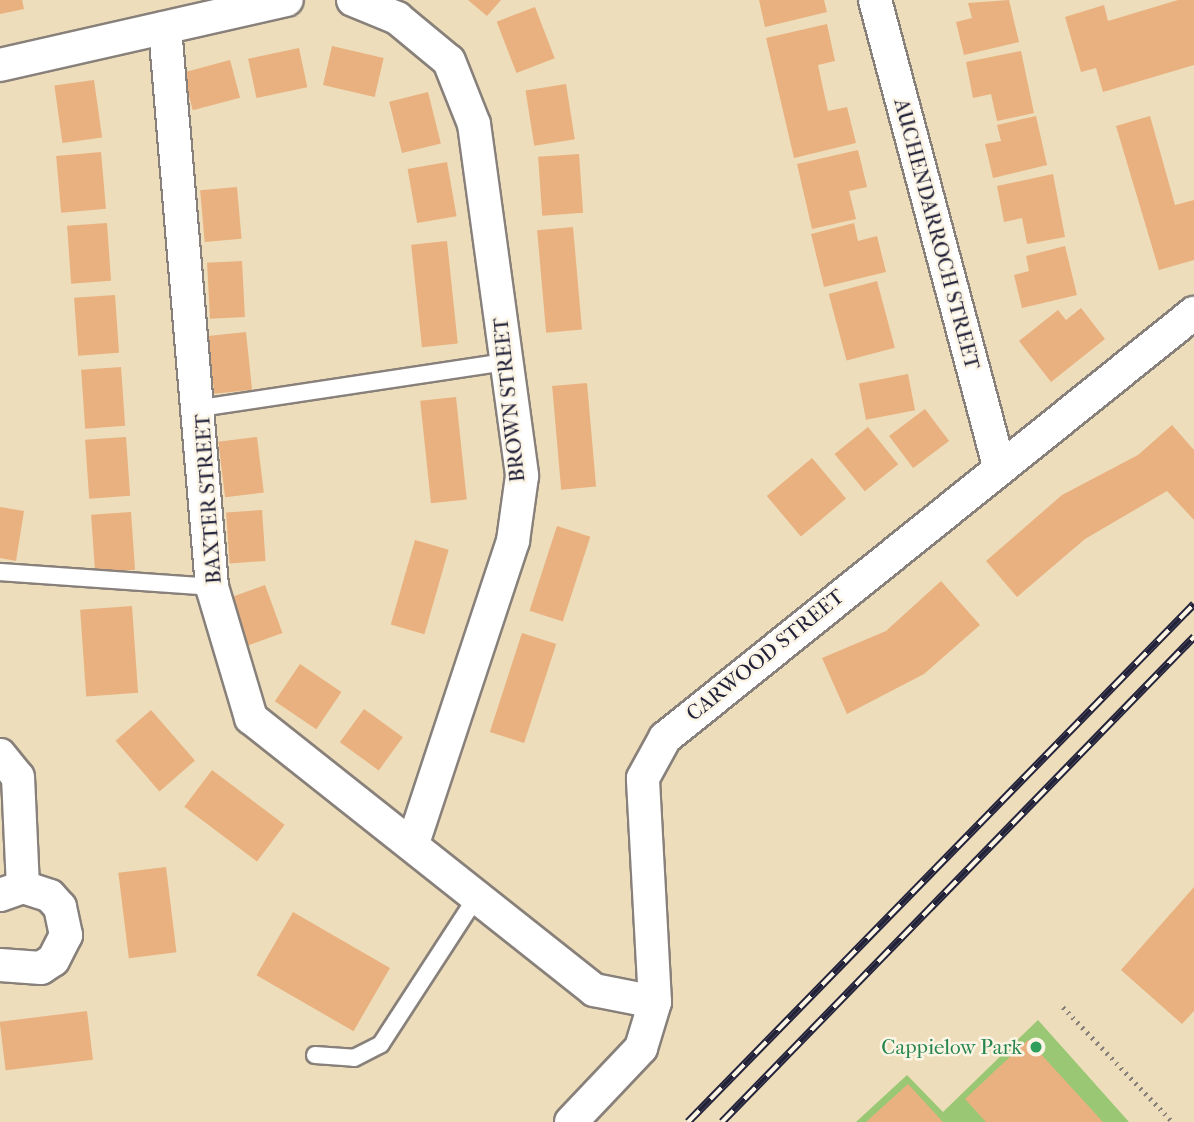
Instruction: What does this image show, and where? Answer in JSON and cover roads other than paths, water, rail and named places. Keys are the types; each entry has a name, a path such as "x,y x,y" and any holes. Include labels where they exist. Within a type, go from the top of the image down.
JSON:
{"street":[{"path":"0,65 286,0"},
{"name":"BROWN STREET","path":"353,0 397,18 449,61 474,124 522,476 513,541 413,844"},
{"name":"AUCHENDARROCH STREET","path":"876,0 999,467"},
{"name":"BAXTER STREET","path":"165,28 201,408 212,587 251,718 594,990 655,1002"},
{"name":"CARWOOD STREET","path":"571,1122 641,1048 655,1002 643,802 652,756 680,723 1194,313"},
{"path":"0,755 18,777 12,891 60,907 64,941 41,968 27,972 0,965"}],"lane":[{"path":"201,408 506,362"},
{"path":"0,572 212,587"},
{"path":"315,1055 354,1058 381,1044 477,896"}],"railway":[{"path":"688,1122 1194,604"},
{"path":"722,1122 1194,637"}],"place":[{"name":"Cappielow Park","path":"1036,1047"}]}
